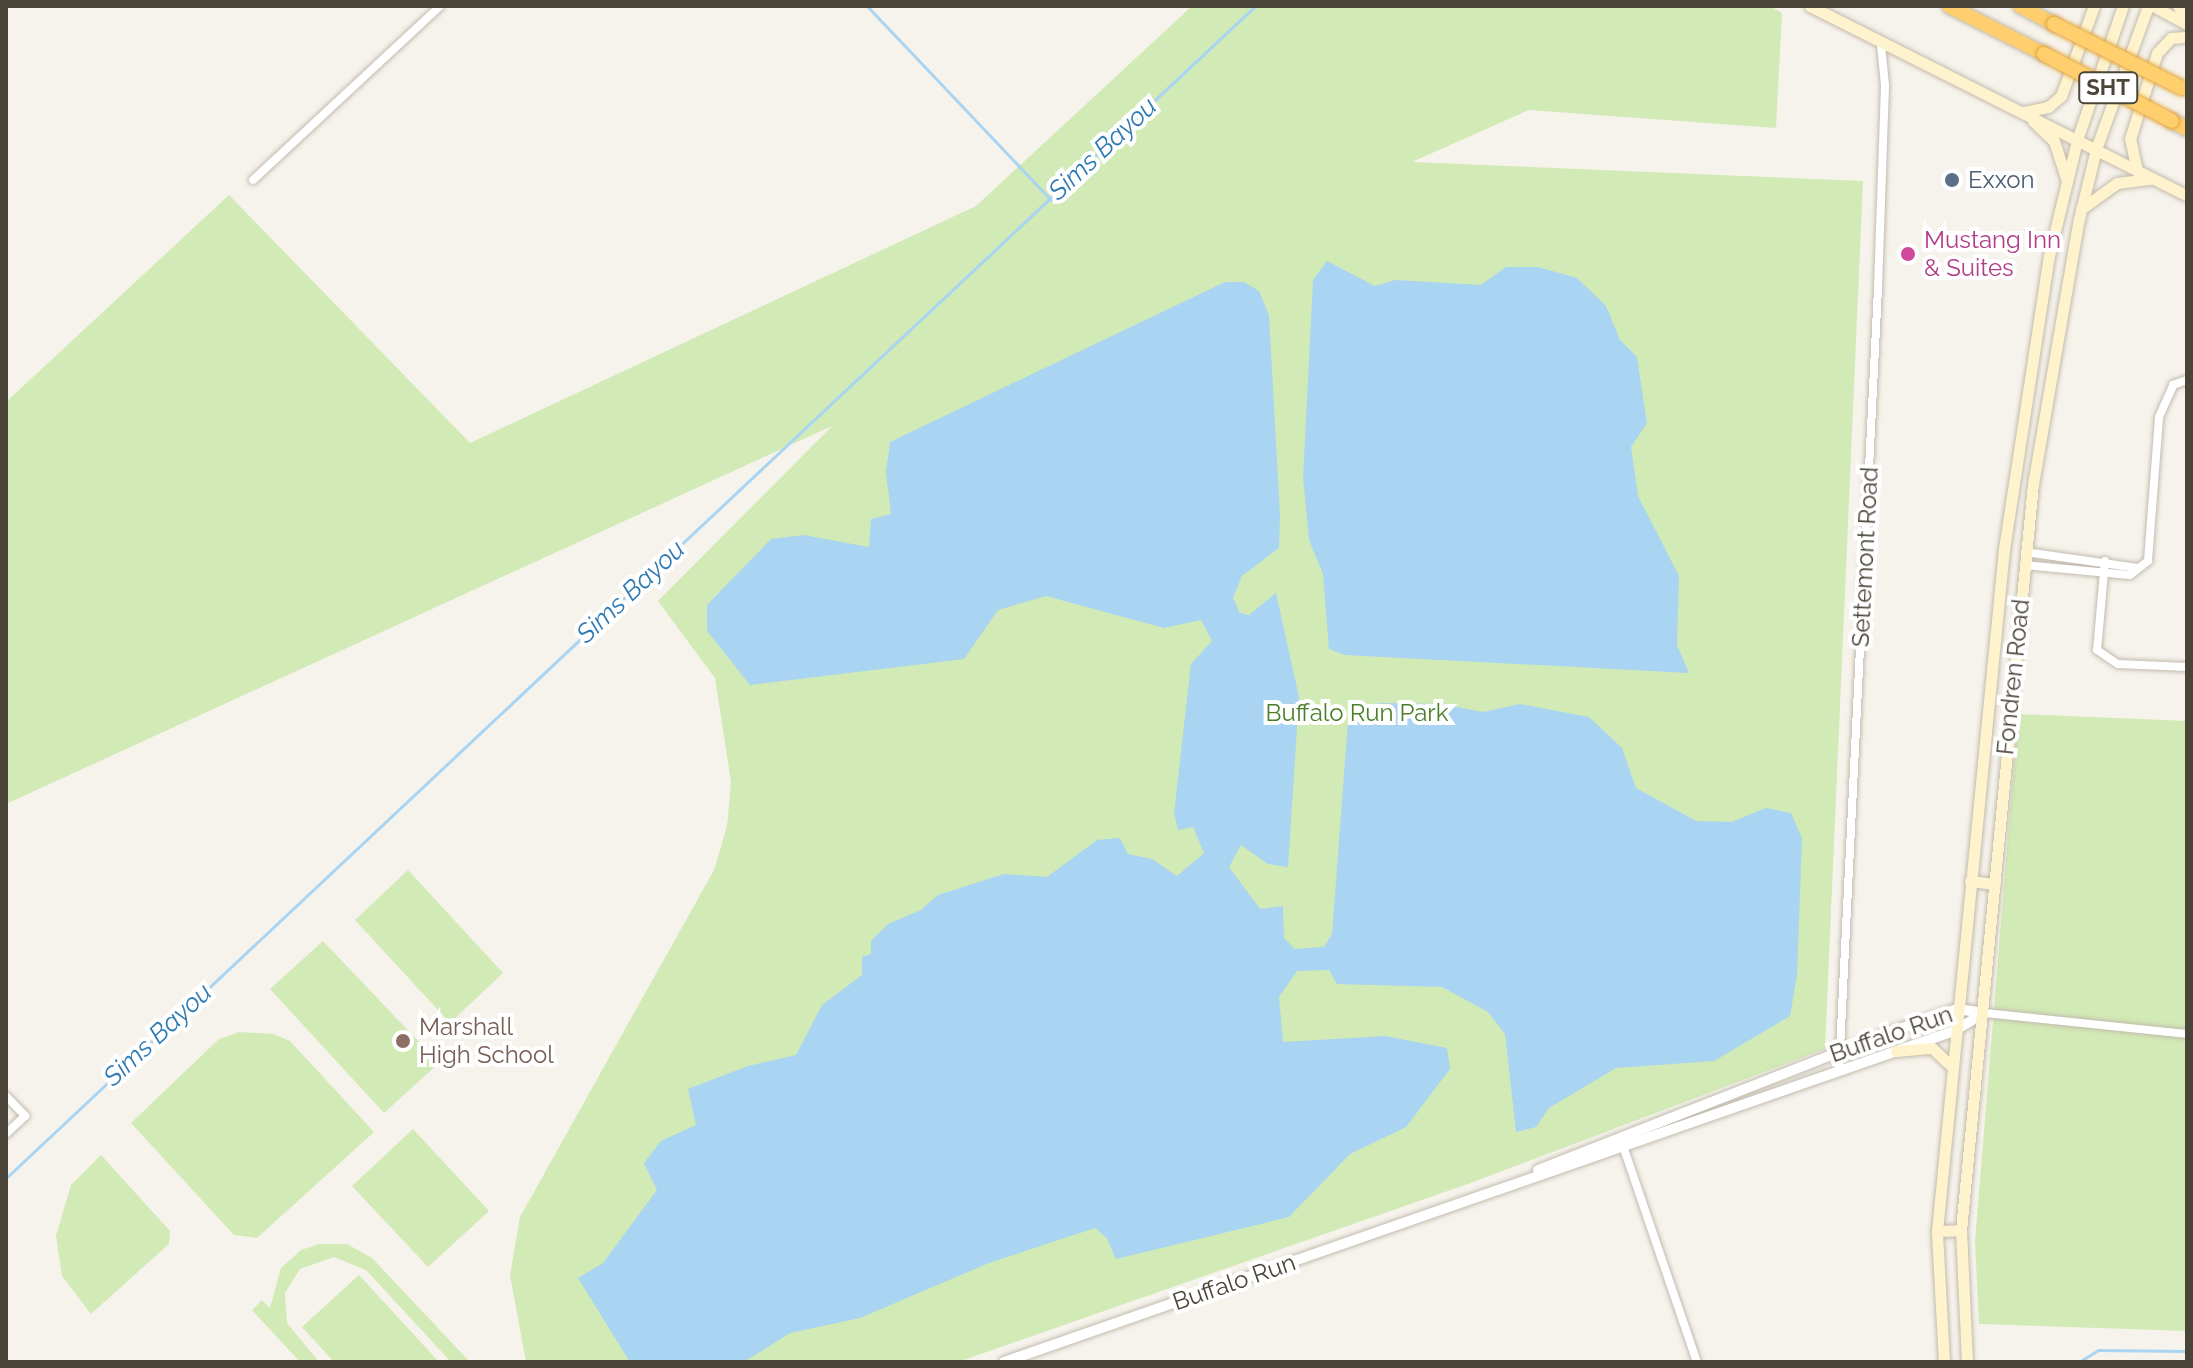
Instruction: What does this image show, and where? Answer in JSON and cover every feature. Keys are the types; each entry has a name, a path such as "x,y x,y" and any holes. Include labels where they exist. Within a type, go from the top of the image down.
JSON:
{"highway":[{"name":"SHT","path":"1949,6 2187,129"},
{"name":"SHT","path":"2020,6 2185,90"}],"main road":[{"path":"1810,6 1881,45 2024,112 2187,196"},
{"path":"2024,112 2048,107 2061,96 2094,6"},
{"name":"Fondren Road","path":"1944,1362 1937,1231 1954,1031 2004,549 2038,321 2067,182 2077,140 2123,6"},
{"path":"2151,6 2187,24"},
{"name":"Fondren Road","path":"1967,1362 1961,1230 1984,1013 2025,552 2057,324 2081,210 2096,149 2151,6"},
{"path":"2178,6 2187,17"},
{"path":"2137,171 2130,139 2157,53 2171,38 2187,37"},
{"path":"2024,112 2054,141 2067,182"},
{"path":"2081,210 2117,183 2154,179"},
{"path":"2038,321 2057,324"},
{"path":"2004,549 2025,552"},
{"path":"2003,562 2024,565"},
{"path":"1985,728 2007,730"},
{"path":"1970,881 1995,884"},
{"path":"1896,1051 1932,1048 1951,1066"},
{"path":"1937,1231 1961,1230"}],"street":[{"path":"253,180 440,6"},
{"name":"Settemont Road","path":"1839,1069 1878,287 1885,85 1881,45"},
{"path":"2024,565 2130,575 2148,561 2159,417 2173,385 2187,380"},
{"path":"2025,552 2138,568"},
{"path":"2105,561 2097,650 2118,664 2187,667"},
{"name":"Buffalo Run","path":"1463,1202 1619,1135 1840,1050 1957,1009 1984,1013"},
{"path":"1984,1013 2187,1034"},
{"name":"Buffalo Run","path":"1004,1362 1954,1031 1984,1013"},
{"path":"6,1096 25,1116 6,1134"},
{"path":"1619,1135 1697,1362"}],"green space":[{"name":"Buffalo Run Park","path":"1192,6 1770,6 1782,13 1776,128 1529,110 1412,162 1863,181 1825,1049 1465,1185 958,1362 526,1362 510,1275 520,1217 714,870 727,826 731,782 715,678 658,601 832,426 6,804 6,402 229,195 470,443 976,206"},
{"path":"2018,714 2187,721 2187,1331 1979,1324 1975,1242"},
{"path":"408,870 503,973 450,1023 355,920"},
{"path":"323,941 439,1063 384,1113 270,989"},
{"path":"240,1032 273,1034 290,1041 374,1132 257,1238 234,1235 131,1123 219,1039"},
{"path":"413,1129 489,1211 428,1267 352,1186"},
{"path":"101,1155 170,1231 169,1244 91,1314 62,1276 56,1236 71,1185"},
{"path":"319,1244 347,1244 372,1258 470,1362 451,1362 366,1270 334,1257 300,1269 285,1293 287,1323 319,1362 300,1362 252,1310 262,1300 270,1308 281,1268 301,1250"},
{"path":"359,1275 439,1362 334,1362 302,1327"}],"water":[{"path":"1327,261 1375,286 1395,280 1481,285 1506,267 1538,267 1577,278 1606,306 1620,340 1637,357 1647,423 1631,447 1638,496 1679,576 1677,645 1689,673 1345,655 1329,649 1323,574 1309,540 1303,477 1313,280"},
{"path":"1225,282 1244,282 1259,291 1269,315 1280,515 1279,548 1242,576 1233,598 1240,613 1249,615 1276,593 1299,697 1288,867 1268,864 1241,845 1229,867 1260,909 1283,906 1284,938 1295,949 1324,947 1332,934 1348,721 1379,703 1442,704 1483,712 1520,704 1589,717 1622,748 1636,788 1696,821 1732,822 1766,808 1791,813 1802,838 1797,975 1790,1016 1714,1061 1616,1068 1549,1108 1536,1127 1516,1132 1505,1034 1488,1012 1442,987 1337,984 1329,970 1297,971 1279,997 1283,1042 1385,1036 1447,1048 1450,1069 1406,1127 1350,1154 1289,1217 1116,1259 1107,1238 1095,1228 989,1263 860,1318 790,1333 744,1362 630,1362 578,1278 603,1263 657,1190 644,1163 661,1141 696,1125 688,1089 748,1066 796,1055 822,1005 862,975 862,957 871,954 871,941 888,924 921,910 938,895 1004,874 1047,877 1097,840 1120,838 1128,854 1152,859 1177,876 1204,853 1193,827 1178,830 1174,813 1191,664 1212,641 1201,620 1164,628 1046,596 998,610 964,659 750,685 707,631 707,605 771,539 803,535 869,547 871,519 891,514 886,472 890,442"}],"waterway":[{"path":"867,6 1051,200"},
{"name":"Sims Bayou","path":"6,1178 1255,6"},
{"path":"2079,1362 2098,1350 2187,1351"}],"place":[{"name":"Exxon","path":"1952,180"},
{"name":"Mustang Inn & Suites","path":"1908,254"},
{"name":"Marshall High School","path":"403,1041"}]}
